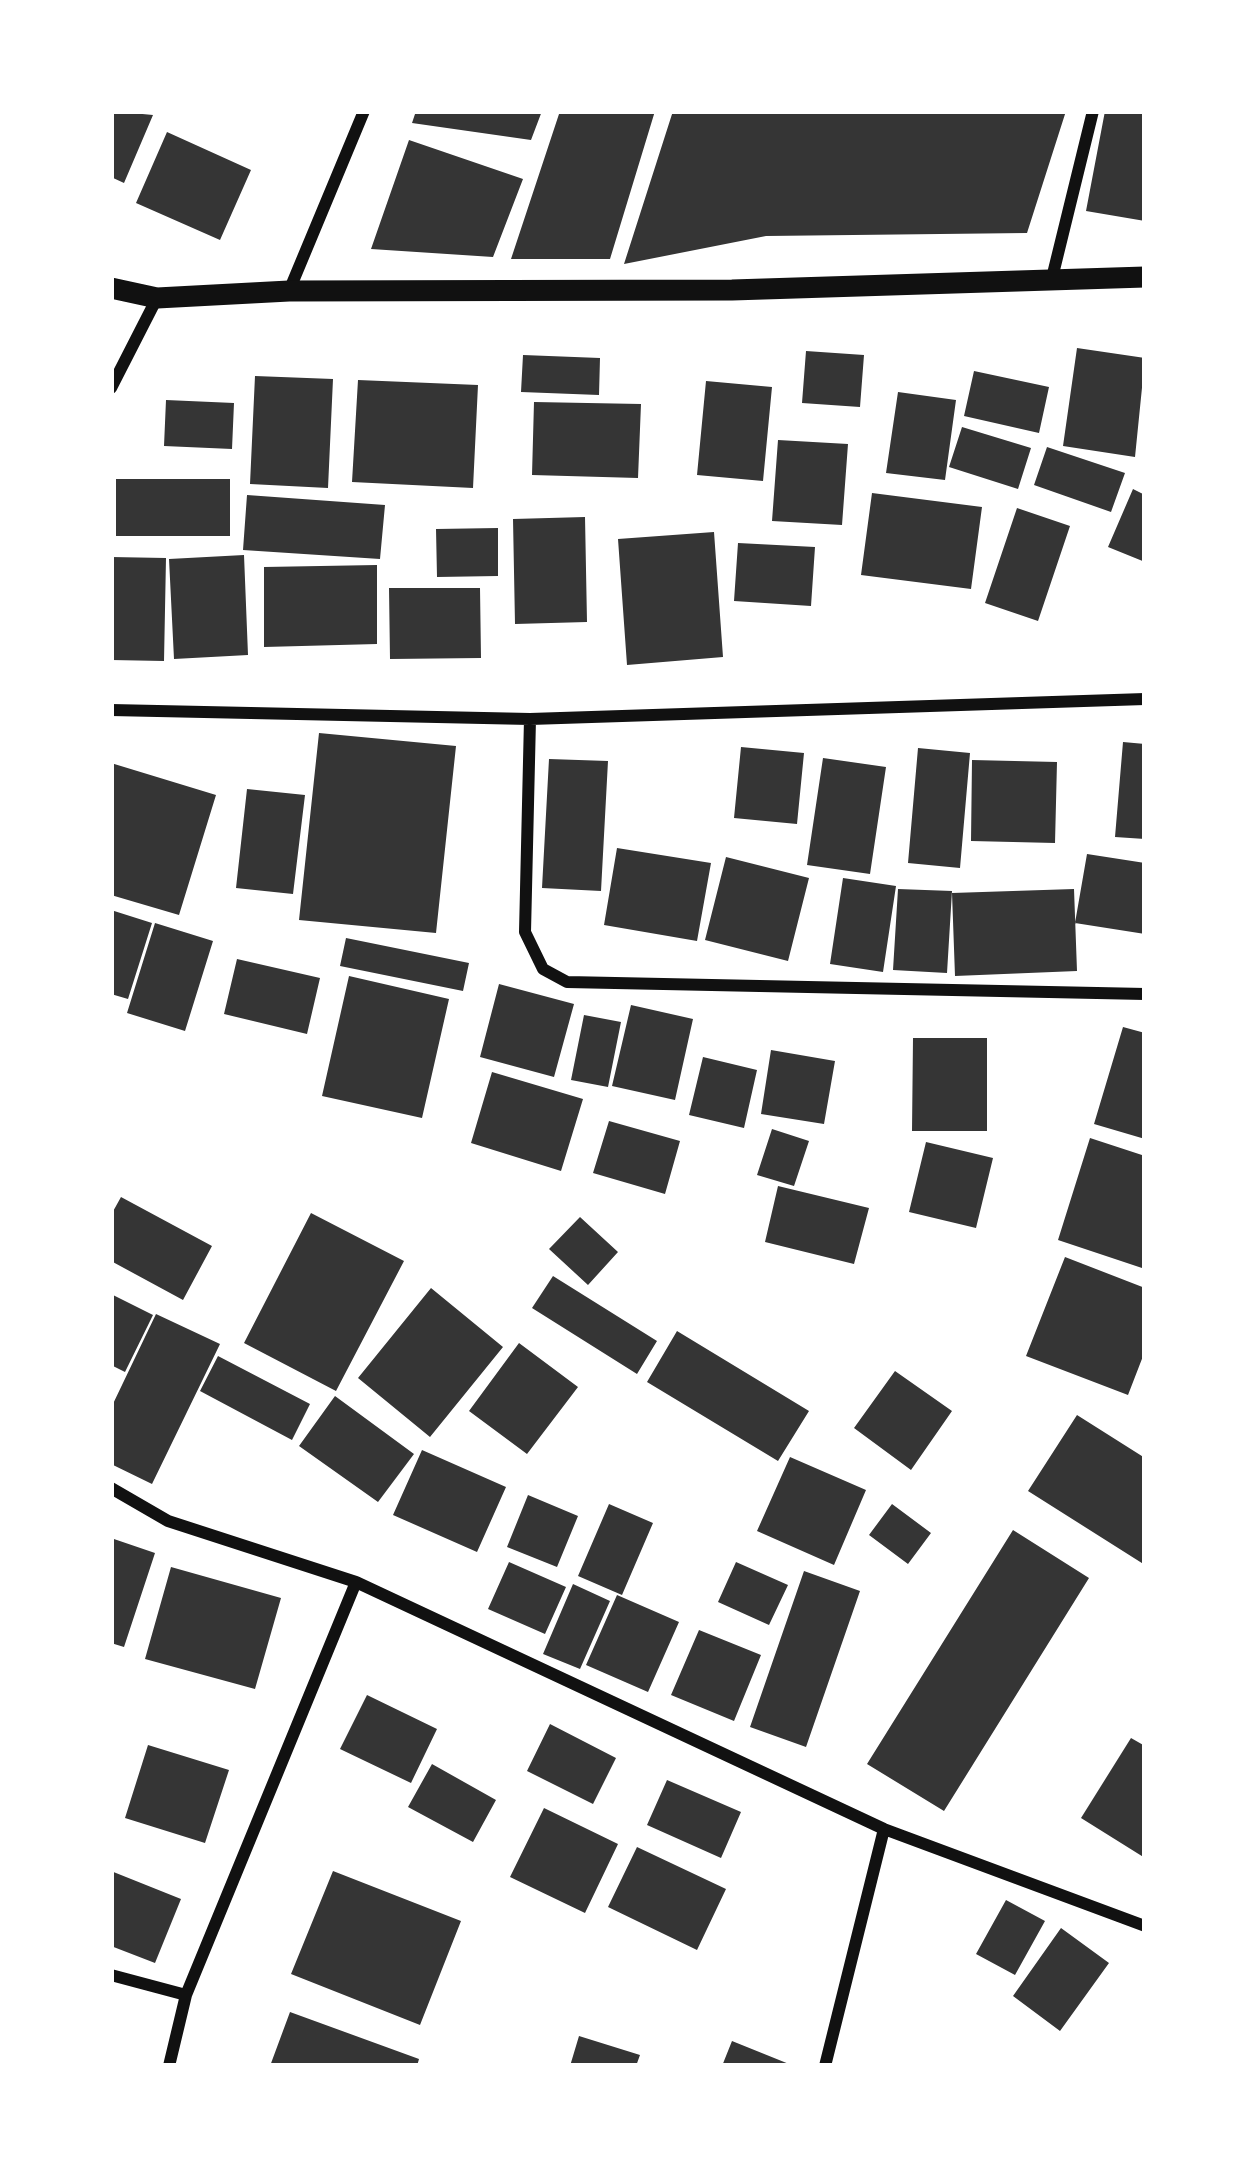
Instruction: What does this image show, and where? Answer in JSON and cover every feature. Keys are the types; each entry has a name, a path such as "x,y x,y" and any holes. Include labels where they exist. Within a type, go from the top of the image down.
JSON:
{"street":[{"path":"290,291 364,111"},
{"path":"1052,278 1093,111"},
{"path":"111,289 158,298 290,291 732,290 1145,277"},
{"path":"111,388 158,298"},
{"path":"111,710 530,719 1145,699"},
{"path":"530,719 525,932 543,968 567,982 1145,994"},
{"path":"111,1489 168,1521 356,1582 884,1829 1145,1926"},
{"path":"170,2066 186,1995 356,1582"},
{"path":"825,2066 884,1829"},
{"path":"111,1976 186,1995"}],"building":[{"path":"111,111 153,115 124,183 111,177"},
{"path":"416,111 542,111 531,140 412,123"},
{"path":"560,111 655,111 610,259 511,259"},
{"path":"673,111 1066,111 1027,233 766,236 624,264"},
{"path":"1105,111 1145,111 1145,221 1086,211"},
{"path":"167,132 251,170 220,240 136,203"},
{"path":"409,140 523,179 493,257 371,249"},
{"path":"1077,348 1145,358 1135,457 1063,446"},
{"path":"806,351 864,355 860,407 802,403"},
{"path":"523,355 600,358 599,395 521,392"},
{"path":"974,371 1049,387 1039,433 964,416"},
{"path":"255,376 333,379 328,488 250,484"},
{"path":"358,380 478,385 473,488 352,482"},
{"path":"706,381 772,387 763,481 697,475"},
{"path":"898,392 956,400 945,480 886,473"},
{"path":"166,400 234,403 232,449 164,446"},
{"path":"534,402 641,404 638,478 532,475"},
{"path":"962,427 1031,448 1018,489 949,467"},
{"path":"778,440 848,444 842,525 772,521"},
{"path":"1047,447 1125,473 1111,512 1034,485"},
{"path":"116,479 230,479 230,536 116,536"},
{"path":"1133,489 1145,495 1145,562 1108,547"},
{"path":"872,493 982,507 971,589 861,575"},
{"path":"247,495 385,505 380,559 243,550"},
{"path":"1017,508 1070,526 1038,621 985,603"},
{"path":"585,517 587,622 515,624 513,519"},
{"path":"498,528 498,576 437,577 436,529"},
{"path":"714,532 723,657 627,665 618,539"},
{"path":"738,543 815,547 811,606 734,601"},
{"path":"244,555 248,655 174,659 169,559"},
{"path":"111,557 166,558 164,661 111,660"},
{"path":"377,565 377,644 264,647 264,567"},
{"path":"389,588 480,588 481,658 390,659"},
{"path":"319,733 456,746 436,933 299,920"},
{"path":"1123,742 1145,744 1145,839 1115,837"},
{"path":"741,747 804,753 797,824 734,818"},
{"path":"918,748 970,753 960,868 908,863"},
{"path":"823,758 886,767 870,874 807,865"},
{"path":"549,759 608,761 601,891 542,888"},
{"path":"972,760 1057,762 1055,843 971,841"},
{"path":"111,763 216,795 179,915 111,895"},
{"path":"247,789 305,795 293,894 236,888"},
{"path":"617,848 711,863 697,941 604,925"},
{"path":"1087,854 1145,863 1145,934 1075,923"},
{"path":"726,857 809,878 788,961 705,940"},
{"path":"843,878 896,886 883,972 830,964"},
{"path":"898,889 952,891 947,973 893,970"},
{"path":"1074,889 1077,971 955,976 952,893"},
{"path":"111,910 152,923 128,999 111,994"},
{"path":"155,923 213,941 185,1031 127,1013"},
{"path":"346,938 469,963 463,991 340,966"},
{"path":"237,959 320,978 307,1034 224,1014"},
{"path":"349,976 449,999 422,1118 322,1096"},
{"path":"499,984 574,1004 554,1077 480,1057"},
{"path":"631,1005 693,1019 675,1100 612,1086"},
{"path":"584,1015 621,1022 608,1087 571,1080"},
{"path":"1123,1027 1145,1033 1145,1139 1094,1124"},
{"path":"913,1038 987,1038 987,1131 912,1131"},
{"path":"771,1050 835,1061 824,1124 761,1114"},
{"path":"703,1057 757,1070 744,1128 689,1115"},
{"path":"492,1072 583,1099 561,1171 471,1143"},
{"path":"609,1121 680,1141 665,1194 593,1173"},
{"path":"772,1129 809,1141 794,1186 757,1175"},
{"path":"1090,1138 1145,1156 1145,1269 1058,1240"},
{"path":"926,1142 993,1158 976,1228 909,1212"},
{"path":"778,1186 869,1208 854,1264 765,1242"},
{"path":"121,1197 212,1246 183,1300 111,1261 111,1215"},
{"path":"311,1213 404,1261 336,1391 244,1343"},
{"path":"580,1217 618,1252 588,1285 549,1249"},
{"path":"1065,1257 1145,1288 1145,1351 1128,1395 1026,1356"},
{"path":"553,1276 657,1341 637,1374 532,1308"},
{"path":"431,1288 503,1347 430,1437 358,1378"},
{"path":"111,1294 153,1315 125,1372 111,1365"},
{"path":"156,1314 220,1344 152,1484 111,1464 111,1408"},
{"path":"677,1331 809,1411 778,1461 647,1382"},
{"path":"519,1343 578,1387 527,1454 469,1411"},
{"path":"218,1356 310,1404 292,1440 200,1391"},
{"path":"895,1371 952,1411 911,1470 854,1428"},
{"path":"335,1396 414,1454 378,1502 299,1446"},
{"path":"1077,1415 1145,1458 1145,1565 1028,1491"},
{"path":"422,1450 506,1487 477,1552 393,1515"},
{"path":"790,1457 866,1490 834,1565 757,1531"},
{"path":"528,1495 578,1516 557,1567 507,1547"},
{"path":"609,1504 653,1523 622,1595 578,1576"},
{"path":"892,1504 931,1533 908,1564 869,1535"},
{"path":"1013,1530 1089,1578 944,1811 867,1764"},
{"path":"111,1538 155,1553 124,1647 111,1643"},
{"path":"509,1562 566,1587 545,1634 488,1609"},
{"path":"736,1562 788,1585 769,1625 718,1602"},
{"path":"171,1567 281,1598 255,1689 145,1659"},
{"path":"804,1571 860,1591 806,1747 750,1727"},
{"path":"573,1584 610,1601 580,1669 543,1654"},
{"path":"617,1595 679,1622 648,1692 586,1665"},
{"path":"699,1630 761,1655 734,1721 671,1695"},
{"path":"367,1695 437,1729 411,1783 340,1749"},
{"path":"550,1724 616,1758 593,1804 527,1771"},
{"path":"1131,1738 1145,1746 1145,1858 1081,1818"},
{"path":"148,1745 229,1770 205,1843 125,1818"},
{"path":"432,1764 496,1800 473,1842 408,1807"},
{"path":"667,1780 741,1812 721,1858 647,1825"},
{"path":"544,1808 618,1844 585,1913 510,1877"},
{"path":"637,1847 726,1889 697,1950 608,1907"},
{"path":"111,1871 181,1899 155,1963 111,1946"},
{"path":"333,1871 461,1921 420,2025 291,1974"},
{"path":"1006,1900 1045,1921 1015,1975 976,1954"},
{"path":"1061,1928 1109,1963 1060,2031 1013,1996"},
{"path":"290,2012 419,2059 417,2066 270,2066"},
{"path":"579,2036 640,2055 636,2066 570,2066"},
{"path":"732,2041 794,2066 722,2066"}]}
